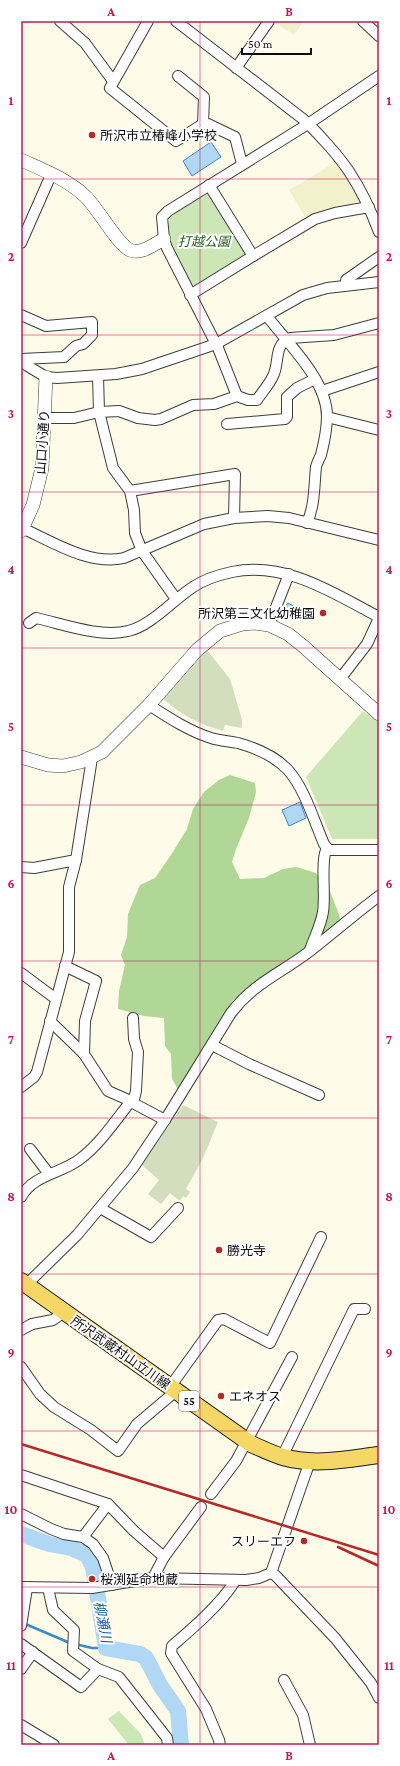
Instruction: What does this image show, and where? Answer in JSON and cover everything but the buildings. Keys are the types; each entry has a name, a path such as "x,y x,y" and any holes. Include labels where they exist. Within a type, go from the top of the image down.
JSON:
{"main road":[{"name":"所沢武蔵村山立川線","path":"24,1283 246,1441 282,1457 310,1461 340,1460 379,1455"}],"street":[{"path":"60,21 85,43 113,81"},
{"path":"148,21 110,88 176,141 203,124 208,124 234,138 242,164"},
{"path":"176,21 308,124 350,172 369,207 379,232"},
{"path":"236,68 269,21"},
{"path":"363,21 379,36"},
{"path":"178,76 204,97 203,124"},
{"path":"237,396 216,344 190,295 164,239 162,217 168,211 308,124 379,76"},
{"path":"21,160 70,184 85,196 121,243 130,250 140,251 164,239"},
{"path":"21,243 51,175"},
{"path":"209,185 253,256"},
{"path":"190,295 315,219 335,213 369,207"},
{"path":"346,285 346,280 379,257"},
{"path":"21,362 46,377 98,376 142,368 216,344 303,295 327,288 379,282"},
{"path":"21,315 46,326 92,322 92,335 83,344 76,346 64,357 21,359"},
{"path":"267,316 315,379 322,391 326,404 327,417 324,442 317,465 314,503 307,523"},
{"path":"45,418 74,418 99,412 119,411 138,418 161,419 193,405 214,404 237,396 248,400 257,400 274,375 277,352 285,340 290,338 334,335 379,323"},
{"path":"322,391 379,372"},
{"path":"98,376 99,412 113,468 130,491 134,510 135,533 142,551 176,599"},
{"name":"山口小通り","path":"23,523 37,492 42,468 46,377"},
{"path":"227,424 285,419 287,417 287,396 297,388 315,379"},
{"path":"327,417 379,430"},
{"path":"130,491 235,474 234,518"},
{"path":"23,523 90,558 114,561 142,551 204,524 234,518 268,516 289,518 379,540"},
{"path":"29,623 36,618 92,631 127,632 137,628 153,618 176,599 205,580 220,574 253,570 269,570 289,574 309,581 379,618 367,644 340,679"},
{"path":"269,625 289,574"},
{"path":"21,757 48,765 63,766 92,758 111,745 149,705 197,650 220,632 242,624 255,623 269,625 288,634 379,714"},
{"path":"149,705 189,729 212,738 239,743 260,750 272,757 287,770 297,783 327,848 324,856 325,895 323,914 309,952"},
{"path":"21,1087 34,1077 37,1072 70,952 69,887 76,860 92,758"},
{"path":"327,848 332,850 379,850"},
{"path":"21,867 34,868 76,860"},
{"path":"24,1283 77,1235 133,1168 165,1120 231,1014 252,990 309,952 379,896"},
{"path":"65,966 96,980 85,1021 84,1054"},
{"path":"21,973 56,999"},
{"path":"21,1197 32,1183 49,1174 72,1165 88,1153 132,1102 136,1091 138,1052 134,1038 133,1018"},
{"path":"50,1021 84,1054 108,1091 165,1120"},
{"path":"212,1045 249,1064 319,1095"},
{"path":"30,1149 49,1174"},
{"path":"100,1208 151,1237 178,1208"},
{"path":"21,1367 40,1394 54,1407 91,1430 118,1451 137,1424 173,1389 218,1320 224,1319 270,1343 321,1236"},
{"path":"282,1457 354,1309 364,1309"},
{"path":"22,1326 53,1320 64,1312"},
{"path":"211,1494 236,1461 292,1357"},
{"path":"22,1622 24,1587 92,1588 153,1578 235,1581 259,1578 271,1573 310,1461"},
{"path":"21,1475 108,1504 164,1557"},
{"path":"83,1537 108,1504"},
{"path":"153,1578 164,1557 201,1507"},
{"path":"21,1514 64,1534 83,1537 92,1544 102,1558 108,1585"},
{"path":"271,1573 275,1575 335,1638 371,1683 379,1698"},
{"path":"220,1745 206,1709 171,1653 172,1646 201,1619 225,1594 235,1581"},
{"path":"48,1588 53,1610 74,1630 72,1645 73,1651 98,1669 119,1677 166,1738 168,1745"},
{"path":"21,1644 81,1687 98,1669"},
{"path":"21,1669 33,1652"},
{"path":"284,1680 303,1715 310,1745"},
{"path":"21,1725 54,1745"}],"shaded area":[{"path":"273,21 304,21 294,35"},
{"path":"336,162 344,170 361,202 359,205 307,220 289,190"}],"green space":[{"name":"打越公園","path":"208,194 212,195 246,253 196,285 193,285 175,251 171,241 168,223 171,217 178,211"},
{"path":"207,650 230,679 242,720 242,728 225,725 223,731 206,725 184,715 163,699"},
{"path":"363,711 379,723 379,839 332,839 306,777"},
{"path":"230,775 255,783 256,792 249,818 232,862 240,879 264,878 283,869 296,867 316,873 329,889 340,917 337,930 233,1000 200,1055 181,1095 172,1079 171,1054 165,1046 164,1018 144,1016 118,1009 119,991 125,965 121,955 127,937 128,914 140,885 155,878 171,855 187,829 193,809 204,792 219,780"},
{"path":"183,1105 218,1122 203,1158 186,1189 190,1192 186,1198 183,1196 180,1201 170,1193 161,1204 148,1194 159,1180 142,1165"},
{"path":"119,1711 141,1734 145,1745 129,1745 108,1719"}],"water":[{"path":"211,142 221,157 192,176 183,161"},
{"path":"288,603 297,608 294,613 285,607"},
{"path":"300,802 306,818 289,826 282,810"}],"waterway":[{"name":"柳瀬川","path":"21,1534 49,1544 71,1548 87,1555 93,1567 106,1648 140,1654 146,1658 160,1685 178,1711 181,1745"},
{"path":"23,1623 70,1643"},
{"path":"75,1644 92,1648 106,1648"}],"railway":[{"path":"21,1444 379,1555"},
{"path":"338,1547 379,1566"}],"place":[{"name":"所沢市立椿峰小学校","path":"92,135"},
{"name":"所沢第三文化幼稚園","path":"323,613"},
{"name":"勝光寺","path":"219,1250"},
{"name":"エネオス","path":"221,1396"},
{"name":"スリーエフ","path":"304,1541"},
{"name":"桜渕延命地蔵","path":"92,1579"}]}
